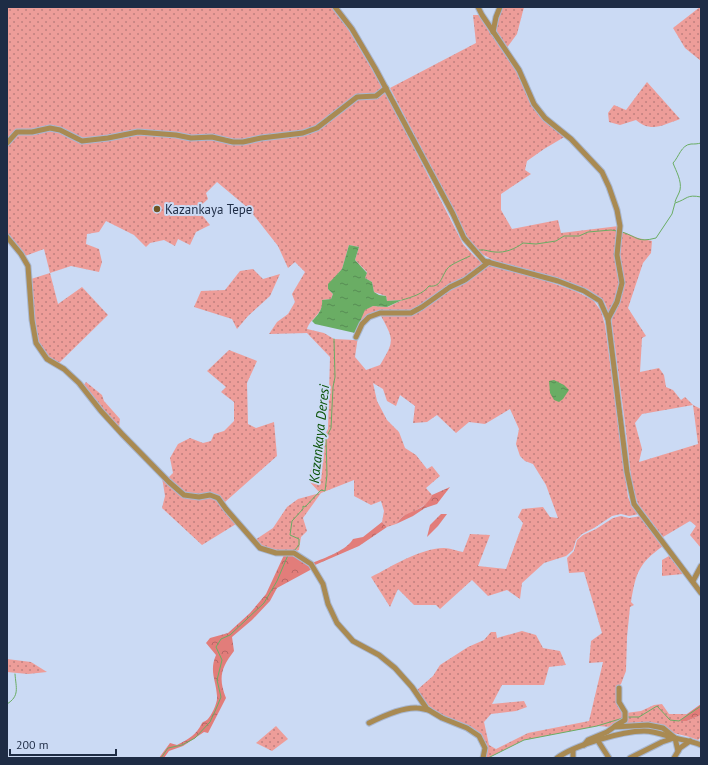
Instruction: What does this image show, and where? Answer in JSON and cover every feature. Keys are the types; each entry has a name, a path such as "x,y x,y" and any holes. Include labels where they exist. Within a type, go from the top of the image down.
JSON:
{"street":[{"path":"335,7 352,29 386,88 453,214 464,238 484,261 558,281 584,291 600,301 608,320 628,472 634,504 701,593"},
{"path":"478,7 519,70 534,104 545,118 571,139 602,172 609,187 617,210 620,226 617,255 622,283 617,302 608,320"},
{"path":"493,32 500,7"},
{"path":"7,143 17,132 32,132 50,128 60,130 82,141 138,132 176,135 191,138 212,137 233,142 243,142 261,138 303,133 317,128 357,97 376,96 386,88"},
{"path":"7,237 21,254 28,266 32,320 36,343 47,359 64,369 79,383 101,411 122,434 169,482 184,494 199,497 210,495 218,498 260,548 276,553 294,553 311,564 323,584 328,604 337,623 353,641 378,655 395,668 412,687 427,709 442,718 467,728 479,736 484,748 483,758"},
{"path":"356,337 362,324 369,317 380,313 411,313 450,287 465,280 489,262"},
{"path":"693,581 701,566"},
{"path":"618,688 619,702 625,712 625,720"},
{"path":"369,723 379,718 417,708 430,711"},
{"path":"625,720 633,726"},
{"path":"584,745 588,740 607,732 625,720"},
{"path":"614,727 648,726 663,728 675,738 678,752"},
{"path":"557,758 584,745 616,735 644,731 656,732 701,745"},
{"path":"630,758 662,742 675,738"},
{"path":"598,741 609,758"},
{"path":"674,758 680,748 690,741"},
{"path":"573,750 573,758"}],"shaded area":[{"path":"7,7 332,7 344,22 383,88 375,95 356,95 317,126 300,132 244,141 137,131 82,139 49,126 27,130 7,140"},
{"path":"502,7 524,7 517,34 506,49 495,32 497,18"},
{"path":"700,7 701,61 685,48 673,28"},
{"path":"473,15 479,15 516,68 533,104 566,136 527,161 525,170 531,174 501,194 501,210 512,229 558,220 561,233 619,226 615,256 621,283 616,302 609,314 605,303 589,290 564,280 495,261 480,253 469,240 390,88 476,43"},
{"path":"647,82 680,119 657,127 647,126 636,120 620,125 609,122 608,113 614,105 626,110"},
{"path":"385,91 463,244 483,263 464,278 447,287 422,306 411,312 380,312 368,316 361,324 357,334 355,333 364,310 373,306 388,307 402,300 387,301 386,296 374,292 372,282 365,278 367,272 355,260 359,247 349,245 342,269 328,285 328,289 333,294 331,299 322,300 321,309 307,329 324,333 334,339 354,340 358,336 355,357 366,370 380,365 390,345 390,335 380,314 411,314 423,309 451,288 466,281 489,265 532,276 575,291 593,300 601,311 605,325 628,497 632,507 639,514 629,516 621,514 612,516 582,534 576,540 573,550 566,556 544,563 522,583 520,599 507,590 488,596 472,580 440,609 436,605 414,605 398,589 390,607 371,577 425,551 449,548 463,552 470,534 490,535 478,566 506,569 523,523 518,517 522,509 543,507 550,517 558,518 546,485 533,464 525,461 520,456 516,444 519,429 510,409 485,424 469,422 456,433 437,415 427,422 413,423 415,406 400,395 396,406 387,401 383,389 373,383 377,401 387,420 399,432 405,448 416,455 427,469 432,466 440,476 426,488 432,495 429,502 412,513 403,516 396,524 387,527 382,522 384,511 381,501 371,505 354,496 354,480 321,493 303,518 307,531 301,537 299,550 280,552 269,550 261,547 255,540 273,528 287,507 298,499 320,493 308,480 317,449 328,429 330,357 307,333 269,334 277,322 288,314 295,302 292,294 305,272 295,262 288,268 278,246 248,208 217,182 206,193 208,199 197,209 210,225 196,232 190,245 178,239 175,246 164,240 150,243 146,247 134,235 106,221 99,232 87,234 86,244 99,249 102,262 99,272 71,266 50,273 44,249 25,256 7,234 7,145 18,133 33,134 50,129 60,132 82,143 138,134 176,136 194,139 214,139 235,145 246,144 262,139 304,135 321,127 357,98 377,98"},
{"path":"621,231 638,238 652,241 651,253 643,263 628,308 646,336 642,338 640,372 659,368 664,375 666,387 673,390 681,400 685,397 693,405 701,409 701,548 690,535 696,526 690,521 663,537 638,504 632,486 611,317 624,284 619,255","holes":["693,405 698,444 639,462 642,449 635,423 642,414"]},
{"path":"253,269 263,279 280,274 270,296 248,316 237,329 232,319 194,307 201,291 225,290 240,271"},
{"path":"50,273 58,304 82,287 108,315 58,364 47,356 36,339 30,293 31,279"},
{"path":"229,350 257,361 247,383 248,424 256,428 274,422 277,456 225,502 219,496 210,492 198,495 185,493 168,478 173,473 170,458 178,444 190,438 203,443 211,441 214,434 224,431 234,421 234,402 221,392 226,387 207,371"},
{"path":"86,382 102,395 104,401 120,419 119,428 101,409 83,386"},
{"path":"162,477 183,496 209,497 217,499 236,524 202,545 162,508 165,496"},
{"path":"621,516 629,518 641,516 663,546 643,564 635,584 631,602 634,605 630,607 626,671 621,684 616,688 618,703 624,712 623,719 612,727 597,726 524,740 488,758 485,758 486,750 484,742 478,732 448,718 430,707 417,690 433,676 440,665 468,647 484,640 491,632 496,632 497,638 522,631 536,635 543,648 560,651 566,665 549,667 544,685 502,685 492,704 524,701 527,707 516,711 491,714 484,722 489,745 496,749 528,733 589,721 603,662 589,663 591,641 602,633 584,572 569,573 567,558 574,551 577,540 583,535 613,518"},
{"path":"669,556 683,574 662,576 662,560"},
{"path":"7,659 31,662 47,672 28,674 7,672"},
{"path":"662,704 669,714 687,714 681,721 687,721 701,715 701,737 698,740 657,730 614,727 625,720 626,713 641,711 654,705"},
{"path":"276,726 288,739 272,751 256,743"}],"green space":[{"path":"450,487 437,504 425,508 413,516 396,524 401,518 424,505 432,495"},
{"path":"441,514 447,514 427,537 430,525"},
{"path":"382,522 387,527 359,546 315,565 312,563 341,550 353,539 363,537"},
{"path":"284,555 300,559 307,563 312,569 277,588 270,601 252,620 232,637 234,651 226,663 222,673 222,685 226,698 208,733 204,732 183,746 169,751 164,758 159,758 170,743 177,745 189,739 195,734 202,723 211,715 217,699 213,671 216,655 206,643 210,638 228,633 250,613 266,594"},
{"path":"701,704 701,715 687,721 680,721 687,714"}],"water":[{"path":"349,245 359,247 355,260 367,273 365,278 372,282 374,292 379,295 386,296 387,301 402,300 387,307 373,306 365,310 355,333 315,324 312,321 320,312 322,300 331,299 333,294 328,289 328,284 342,269"},
{"path":"554,380 564,385 569,390 559,402 554,400 550,393 549,381"}],"waterway":[{"path":"675,202 680,192 680,183 673,163 685,147 691,144 701,143"},
{"path":"622,232 641,240 656,238 672,214 675,203 690,197 701,197"},
{"path":"479,250 502,252 513,249 523,243 536,244 556,241 564,236 579,236 588,232 611,230 617,231"},
{"path":"402,300 420,293 429,286 437,285 450,266 470,256"},
{"name":"Kazankaya Deresi","path":"294,551 299,545 299,539 290,535 292,521 303,509 303,506 305,507 321,490 325,491 327,475 326,438 331,428 333,387 335,377 334,339"},
{"name":"Kazankaya Deresi","path":"161,758 168,748 182,745 195,738 210,722 221,697 217,680 222,660 216,647 221,639 230,635 264,603 277,581 288,555"},
{"path":"7,704 16,695 15,674"},
{"path":"627,717 639,717 657,706 670,720 679,721 701,706"},
{"path":"488,758 524,740 597,726 623,718"}],"place":[{"name":"Kazankaya Tepe","path":"157,209"}]}
